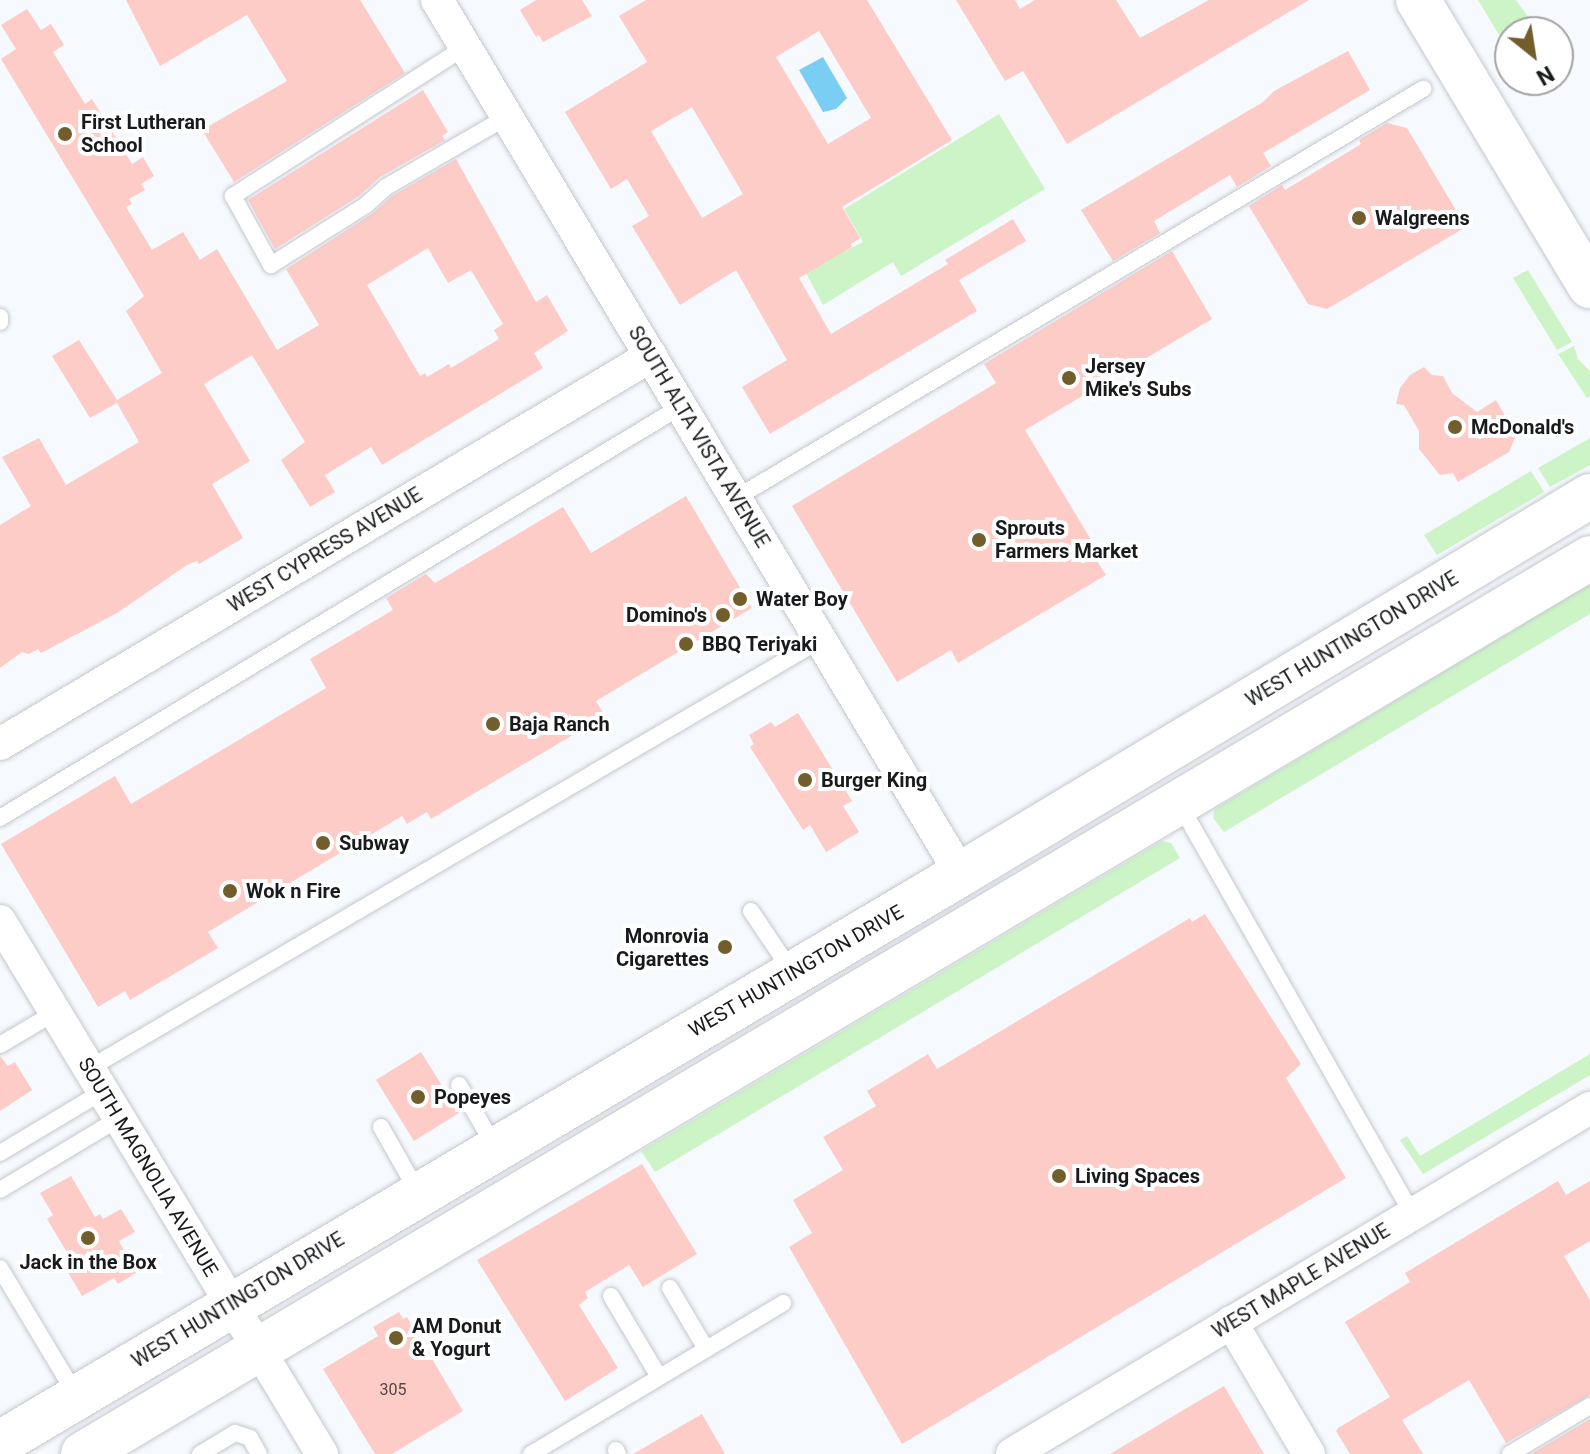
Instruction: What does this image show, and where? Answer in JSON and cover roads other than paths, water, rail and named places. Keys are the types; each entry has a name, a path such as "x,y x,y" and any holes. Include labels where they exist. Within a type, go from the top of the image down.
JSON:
{"main road":[{"path":"1418,0 1590,286"},
{"name":"WEST HUNTINGTON DRIVE","path":"0,1443 230,1304 961,874 1590,496"},
{"path":"83,1454 1590,558"},
{"path":"1102,846 1115,817 1139,796 1230,741 1237,723 1234,710"},
{"path":"833,1007 861,967 949,915 961,874"}],"street":[{"name":"SOUTH ALTA VISTA AVENUE","path":"437,0 961,874"},
{"name":"WEST CYPRESS AVENUE","path":"0,744 651,356"},
{"name":"SOUTH MAGNOLIA AVENUE","path":"0,921 322,1454"},
{"name":"WEST MAPLE AVENUE","path":"1012,1454 1590,1108"},
{"path":"1231,1322 1309,1454"}],"lane":[{"path":"465,47 233,196 271,265 366,205 386,187 505,118"},
{"path":"736,498 1423,89"},
{"path":"0,818 680,407"},
{"path":"0,1153 95,1080 822,639"},
{"path":"1177,801 1412,1214"},
{"path":"751,911 793,973"},
{"path":"0,1045 54,1013"},
{"path":"459,1085 495,1148"},
{"path":"0,1190 118,1119"},
{"path":"381,1127 419,1193"},
{"path":"0,1268 77,1397"},
{"path":"670,1288 706,1349"},
{"path":"611,1296 659,1377"},
{"path":"531,1454 783,1303"},
{"path":"1510,1454 1590,1406"},
{"path":"200,1454 241,1433 250,1438 259,1454"}],"water":[{"path":"823,57 847,98 836,109 823,112 799,70"}],"place":[{"name":"First Lutheran School","path":"65,134"},
{"name":"Walgreens","path":"1359,218"},
{"name":"Jersey Mike's Subs","path":"1069,378"},
{"name":"McDonald's","path":"1455,427"},
{"name":"Sprouts Farmers Market","path":"979,540"},
{"name":"Water Boy","path":"740,599"},
{"name":"Domino's","path":"723,615"},
{"name":"BBQ Teriyaki","path":"686,644"},
{"name":"Baja Ranch","path":"493,724"},
{"name":"Burger King","path":"805,780"},
{"name":"Subway","path":"323,843"},
{"name":"Wok n Fire","path":"230,891"},
{"name":"Monrovia Cigarettes","path":"725,947"},
{"name":"Popeyes","path":"418,1097"},
{"name":"Living Spaces","path":"1059,1176"},
{"name":"Jack in the Box","path":"88,1238"},
{"name":"AM Donut & Yogurt","path":"396,1338"}]}
